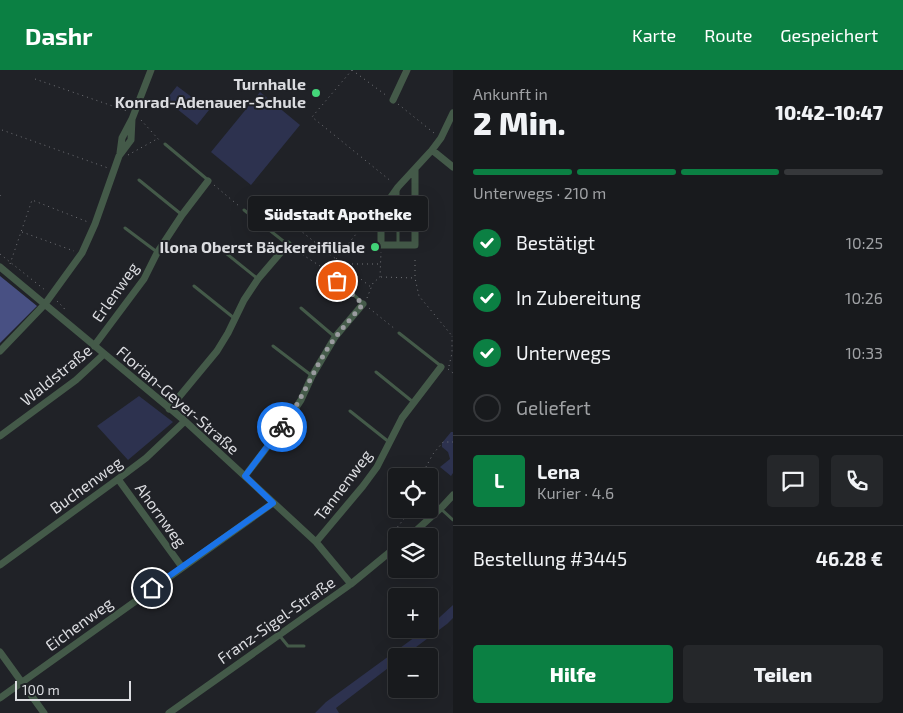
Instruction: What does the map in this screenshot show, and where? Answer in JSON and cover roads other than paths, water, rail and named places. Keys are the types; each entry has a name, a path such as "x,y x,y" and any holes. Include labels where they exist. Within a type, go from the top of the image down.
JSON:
{"street":[{"path":"0,351 46,304 82,253 95,224 119,156 122,138 151,70"},
{"path":"393,100 407,70"},
{"path":"415,168 415,245 381,245 381,211 398,187 441,138 453,113"},
{"path":"432,150 453,167"},
{"name":"Erlenweg","path":"94,346 144,279 157,253 182,214 208,180"},
{"path":"170,409 217,351 244,300 258,279 288,244"},
{"name":"Florian-Geyer-Straße","path":"0,266 185,421 316,542 351,584"},
{"path":"245,476 301,400 312,376 335,337 363,304"},
{"name":"Waldstraße","path":"0,436 76,380 104,354"},
{"name":"Tannenweg","path":"316,542 377,467 402,418 445,368"},
{"name":"Buchenweg","path":"0,565 118,480 146,458 185,421"},
{"name":"Ahornweg","path":"118,480 182,567"},
{"path":"419,528 453,494"},
{"name":"Eichenweg","path":"0,698 273,503"},
{"name":"Franz-Sigel-Straße","path":"169,713 351,584 388,554"},
{"path":"0,652 44,713"}],"lane":[{"path":"165,144 208,180"},
{"path":"139,180 182,214"},
{"path":"398,187 398,245"},
{"path":"244,210 288,244"},
{"name":"Erlenweg","path":"125,228 157,253"},
{"path":"212,242 258,279"},
{"path":"324,269 363,304"},
{"path":"194,286 235,318"},
{"path":"301,308 335,337"},
{"path":"399,333 445,368"},
{"path":"273,346 312,376"},
{"path":"376,372 414,403"},
{"name":"Tannenweg","path":"350,411 389,443"},
{"path":"441,508 453,520"},
{"path":"278,635 288,646 304,646"}],"place":[{"name":"Turnhalle Konrad-Adenauer-Schule","path":"316,93"},
{"name":"Ilona Oberst Bäckereifiliale","path":"375,247"},
{"name":"Südstadt Apotheke","path":"337,281"}]}
